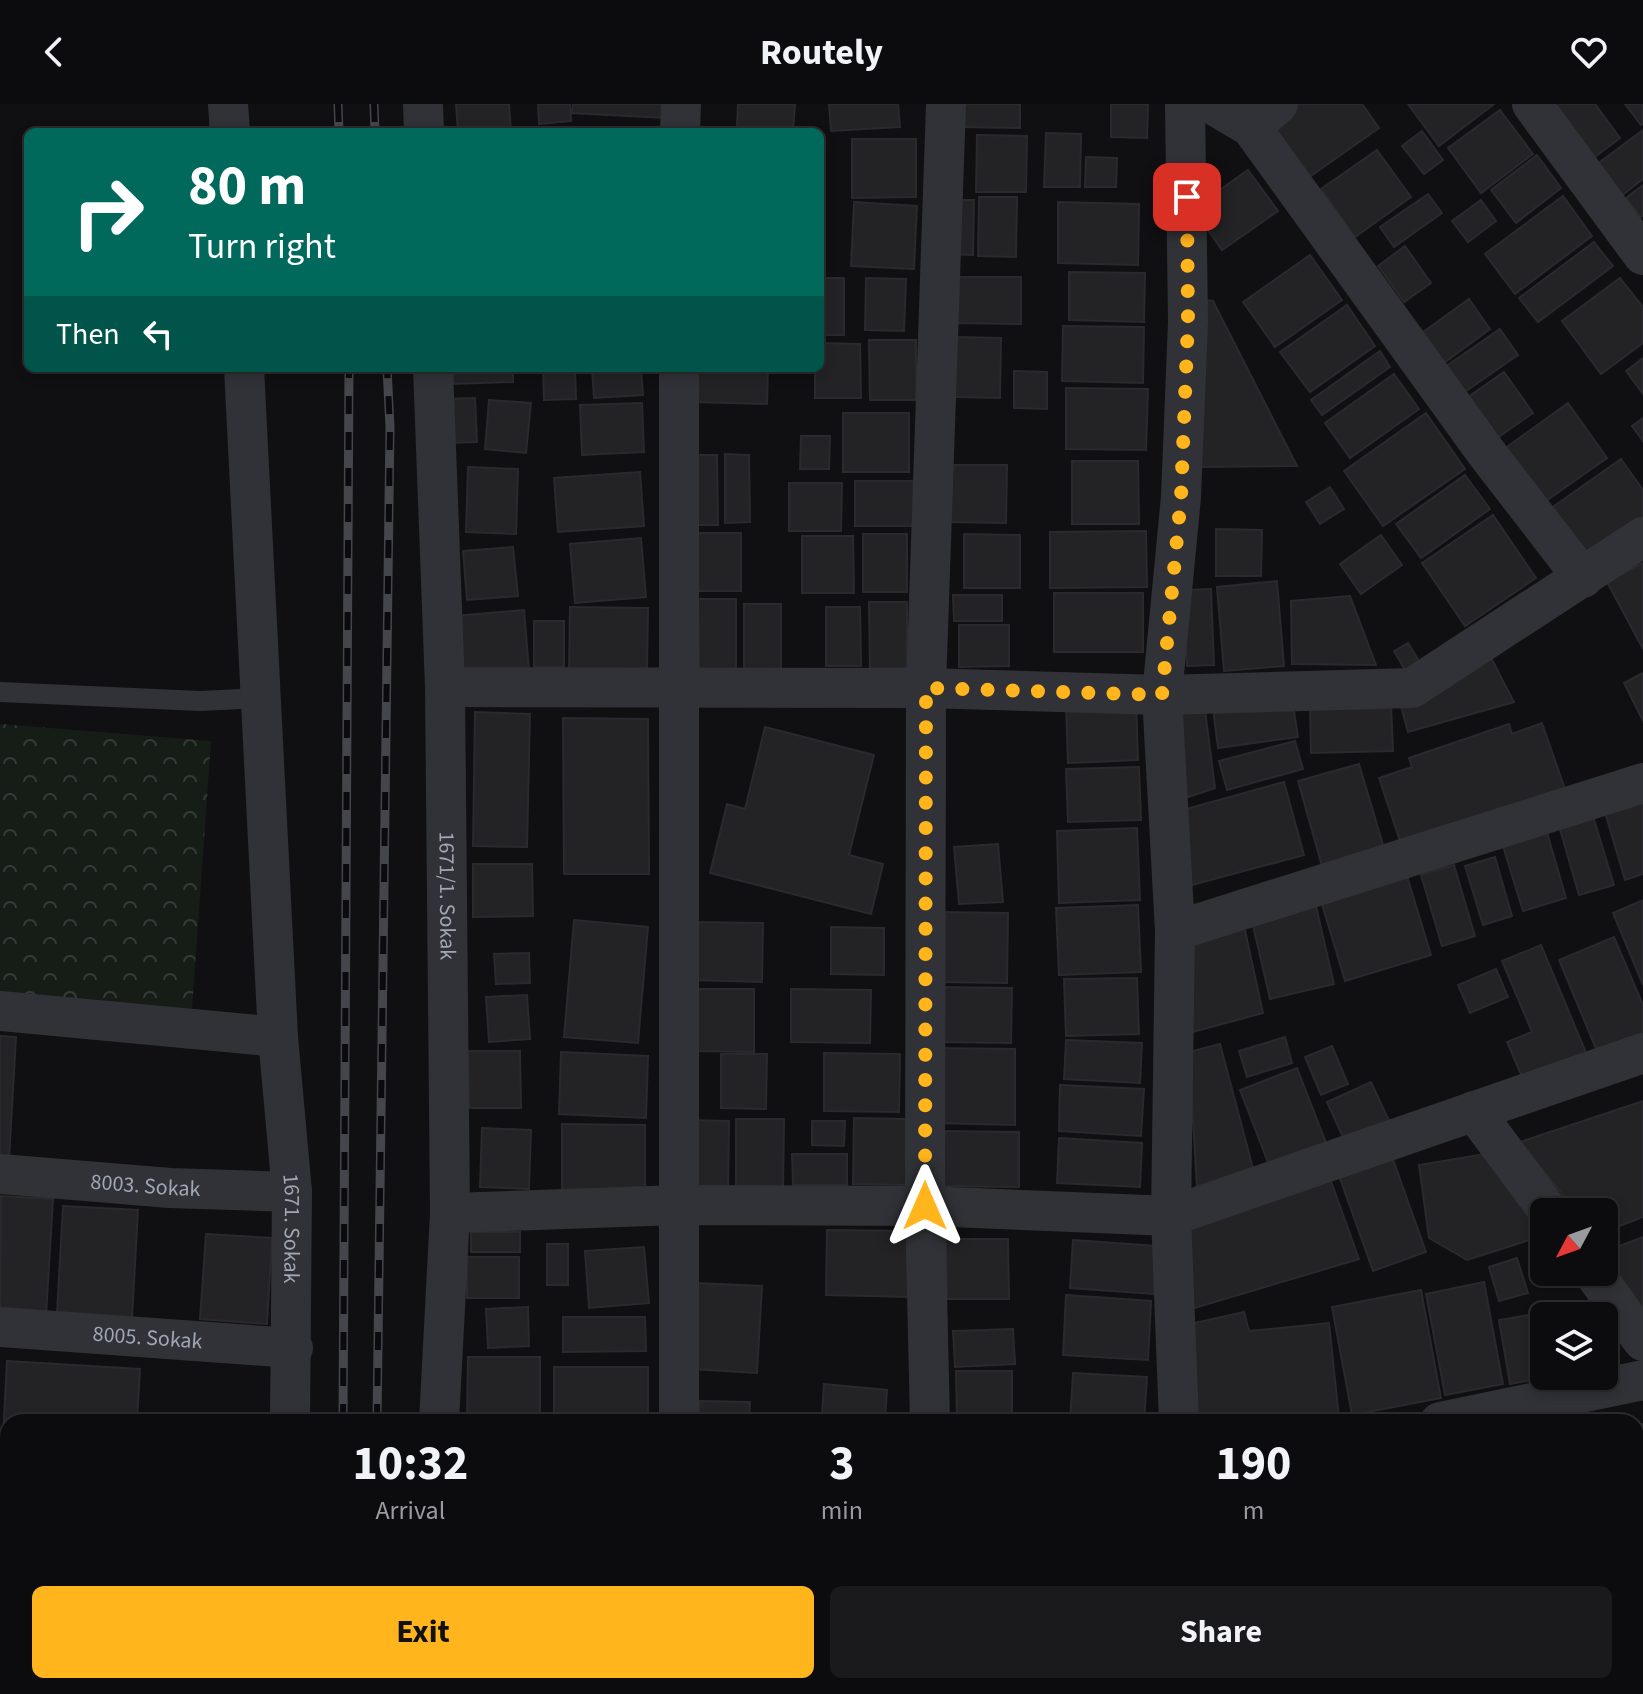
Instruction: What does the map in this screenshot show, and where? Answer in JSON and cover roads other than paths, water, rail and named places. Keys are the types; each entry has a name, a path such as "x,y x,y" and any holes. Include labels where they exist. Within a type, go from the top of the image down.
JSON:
{"street":[{"path":"228,104 230,128"},
{"path":"423,104 424,128"},
{"path":"680,128 681,104"},
{"path":"930,1414 925,1206 926,688 946,104"},
{"path":"1179,1414 1171,1216 1175,931 1162,695 1181,497 1188,321 1185,104"},
{"path":"1212,104 1265,115 1485,451 1583,578"},
{"path":"1532,104 1643,255"},
{"name":"1671. Sokak","path":"244,372 278,1037 292,1192 290,1414"},
{"name":"1671/1. Sokak","path":"433,372 445,687 450,1213 439,1414"},
{"path":"679,372 679,1414"},
{"path":"445,687 926,688 1162,695 1412,688 1643,537"},
{"path":"1175,931 1643,783"},
{"path":"0,1011 278,1037"},
{"path":"450,1213 678,1205 925,1206 1171,1216 1643,1053"},
{"path":"1474,1111 1539,1198"},
{"name":"8003. Sokak","path":"0,1174 170,1188 292,1192"},
{"path":"1603,1286 1643,1341"},
{"name":"8005. Sokak","path":"0,1327 293,1348"},
{"path":"1479,1414 1643,1380"}],"lane":[{"path":"0,692 200,701 263,698"}],"railway":[{"path":"338,104 339,128"},
{"path":"374,104 375,128"},
{"path":"343,1414 349,372"},
{"path":"377,1414 390,427 387,372"}]}
